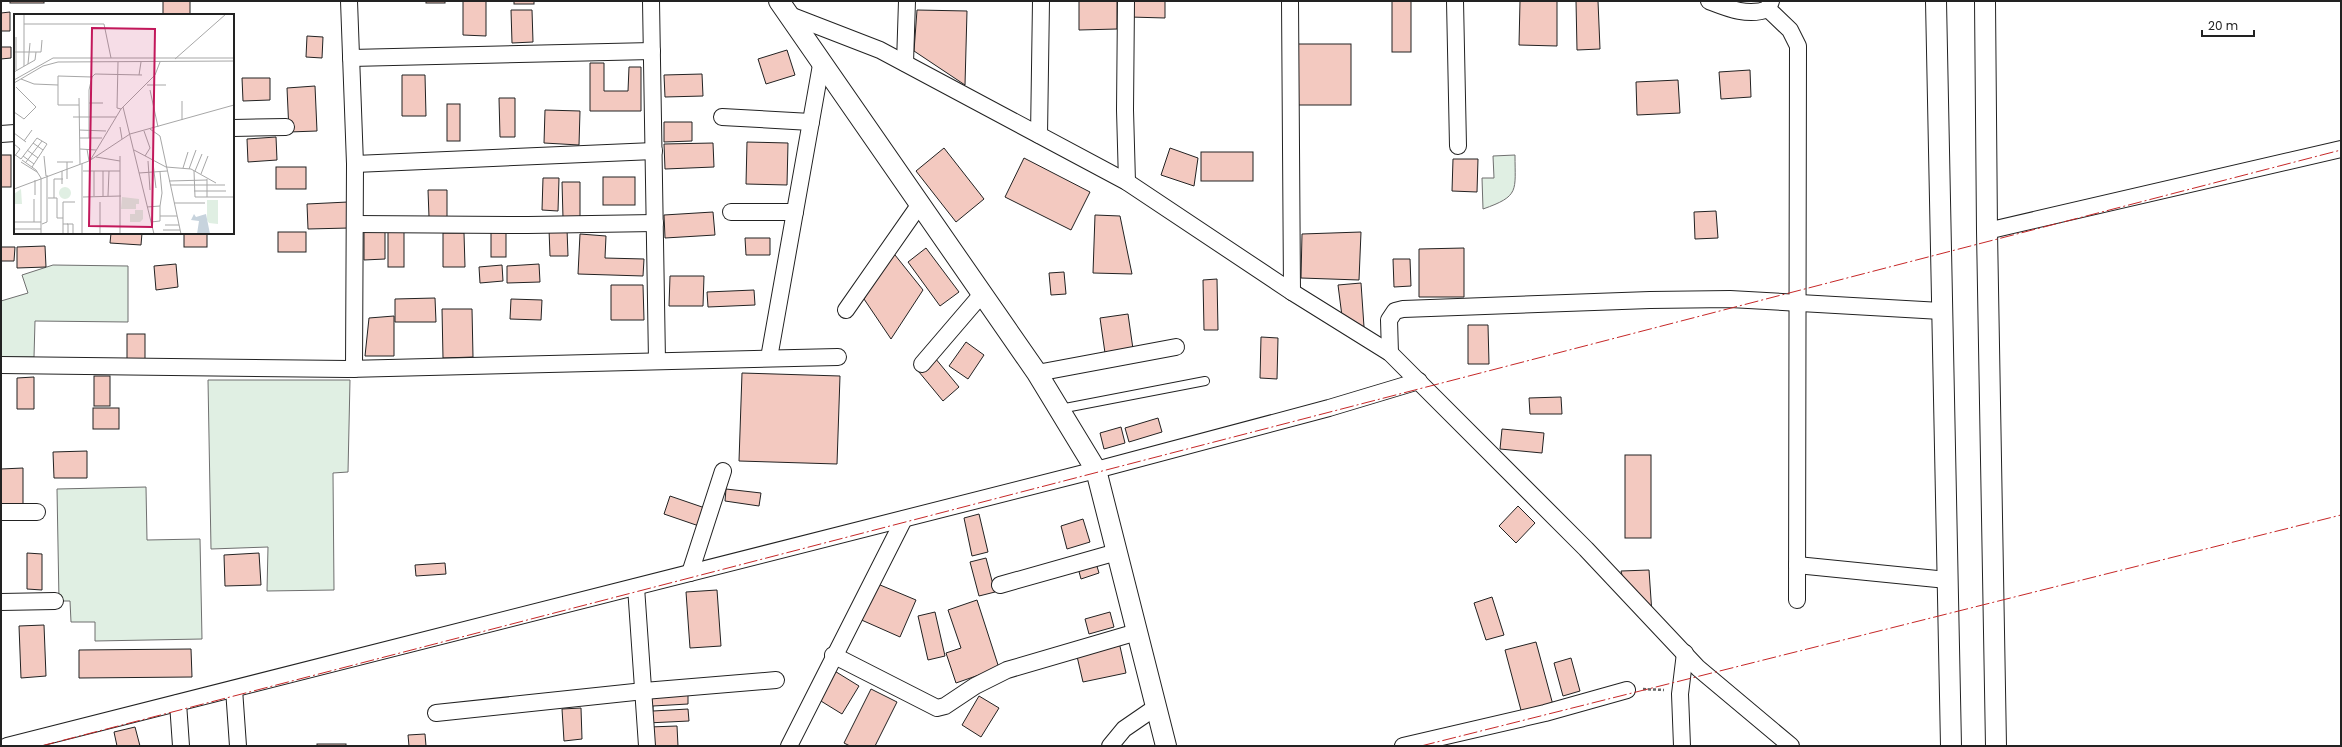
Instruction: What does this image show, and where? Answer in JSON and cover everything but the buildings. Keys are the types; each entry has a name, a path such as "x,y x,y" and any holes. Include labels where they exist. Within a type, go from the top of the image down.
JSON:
{"street":[{"path":"349,1 355,164 354,369"},
{"path":"651,1 657,361"},
{"path":"905,63 907,1"},
{"path":"1039,135 1041,1"},
{"path":"1126,1 1126,182"},
{"path":"1290,1 1292,292"},
{"path":"1455,1 1458,146"},
{"path":"1709,1 1734,10 1760,12 1769,5 1790,30 1798,46 1796,303 1797,600"},
{"path":"1936,1 1941,311 1951,746"},
{"path":"1985,1 1987,231 1996,746"},
{"path":"783,8 880,50 1126,182 1292,292 1390,353 1698,668 1791,746"},
{"path":"783,8 821,65 1038,373 1096,470 1166,746"},
{"path":"351,58 652,51"},
{"path":"769,358 821,65"},
{"path":"722,117 811,122"},
{"path":"234,128 286,127"},
{"path":"1,134 14,133"},
{"path":"1987,231 2341,149"},
{"path":"355,164 654,151"},
{"path":"846,310 920,204"},
{"path":"731,212 795,212"},
{"path":"355,224 655,224"},
{"path":"922,364 982,294"},
{"path":"1390,353 1389,320 1395,311 1403,309 1650,300 1730,299 1941,311"},
{"path":"1038,373 1176,347"},
{"path":"1,365 354,369 838,356"},
{"path":"7,746 59,740 178,703 1096,470 1329,408 1419,381"},
{"path":"690,573 723,471"},
{"path":"1,512 37,512"},
{"path":"789,746 807,713 833,655 904,519"},
{"path":"1000,585 1117,552"},
{"path":"1797,565 1947,580"},
{"path":"636,587 647,746"},
{"path":"1,602 55,601"},
{"path":"833,655 936,708 945,706 975,686 1007,670 1137,632"},
{"path":"1682,746 1680,691 1685,653"},
{"path":"436,713 644,691 776,680"},
{"path":"234,689 238,746"},
{"path":"1403,746 1545,713 1627,690"},
{"path":"178,703 180,746"},
{"path":"1110,746 1124,729 1156,707"}],"lane":[{"path":"1060,409 1205,381"}],"path":[{"path":"1627,690 1680,691"}],"green space":[{"path":"1515,155 1515,184 1513,191 1504,200 1483,209 1482,178 1494,178 1493,156"},
{"path":"53,265 128,266 128,322 35,321 34,357 1,357 1,301 28,293 22,275"},
{"path":"208,380 350,380 348,472 333,473 334,590 267,591 268,547 211,549"},
{"path":"146,487 147,540 200,539 202,639 95,641 95,622 71,622 70,601 59,601 57,489"}],"power":[{"path":"41,746 2341,150"},
{"path":"1421,746 2341,515"}]}
